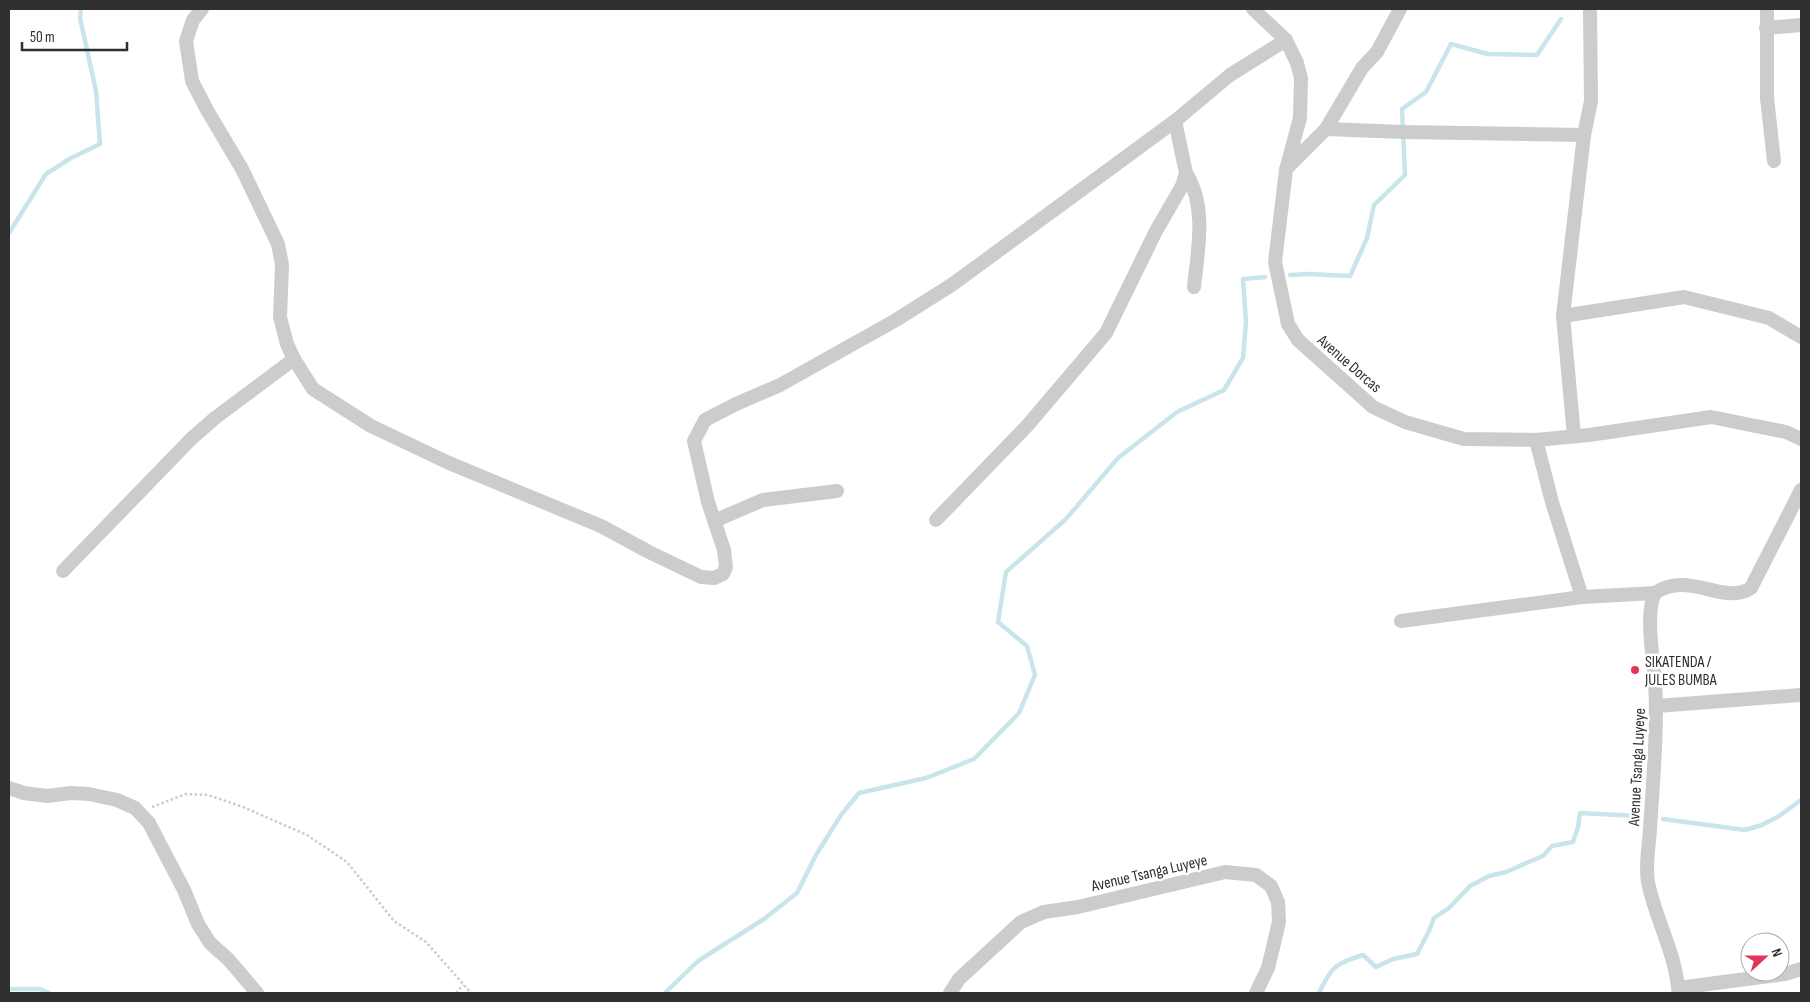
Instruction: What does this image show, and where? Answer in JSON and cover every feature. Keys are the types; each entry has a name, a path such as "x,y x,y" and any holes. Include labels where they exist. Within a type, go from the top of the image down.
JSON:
{"street":[{"path":"202,9 193,20 186,41 192,81 242,169 278,244 282,265 280,317 287,344 313,389 371,426 449,463 601,526 648,552 701,577 714,578 723,574 726,567 724,550 708,502 694,441 705,420 780,385 896,320 953,284 1175,121 1230,75 1286,40 1253,9"},
{"path":"1286,170 1326,129 1362,68 1377,52 1400,9"},
{"path":"1574,436 1563,316 1584,136 1591,101 1590,9"},
{"path":"1768,9 1766,28 1768,98 1774,161"},
{"path":"1766,28 1801,25"},
{"name":"Avenue Dorcas","path":"1286,40 1297,63 1301,78 1300,118 1286,170 1275,262 1288,324 1298,340 1373,407 1406,422 1464,439 1536,440 1711,417 1786,432 1801,439"},
{"path":"1175,121 1186,172 1193,183 1198,211 1200,242 1194,288"},
{"path":"1326,129 1584,136"},
{"path":"936,520 1027,426 1106,333 1156,231 1182,186 1186,172"},
{"path":"1563,316 1684,297 1769,318 1801,337"},
{"path":"63,571 198,433 215,418 294,359"},
{"path":"1536,440 1552,502 1582,597"},
{"path":"1401,621 1582,597 1655,593 1663,588 1681,584 1724,592 1741,592 1751,588 1801,490"},
{"path":"714,520 763,500 837,491"},
{"name":"Avenue Tsanga Luyeye","path":"1655,593 1650,611 1657,706 1646,868 1657,915 1677,974 1675,991"},
{"path":"1657,706 1800,695"},
{"path":"9,788 24,793 47,796 71,793 99,796 117,800 135,808 149,824 184,890 198,924 210,943 229,960 257,993"},
{"name":"Avenue Tsanga Luyeye","path":"950,993 959,979 1021,922 1044,912 1078,907 1225,872 1256,875 1271,886 1278,902 1279,921 1276,935 1268,968 1256,993"},
{"path":"1675,991 1785,974 1801,969"}],"path":[{"path":"138,812 186,794 208,795 243,807 307,835 347,862 394,922 426,942 471,993"},
{"path":"456,993 463,985"}],"waterway":[{"path":"9,233 46,174 71,158 100,144 96,91 80,18 81,9"},
{"path":"1290,275 1350,276 1367,238 1374,205 1405,175 1402,109 1426,92 1451,44 1488,54 1537,55 1561,19"},
{"path":"665,993 698,961 764,919 797,893 816,855 841,815 859,793 926,778 974,759 1019,713 1035,675 1027,646 998,622 1006,572 1066,519 1118,458 1177,412 1224,390 1243,358 1246,322 1243,279 1265,277"},
{"path":"1663,819 1745,830 1762,825 1779,816 1801,800"},
{"path":"1319,993 1327,977 1335,967 1346,961 1363,955 1376,967 1393,959 1417,954 1434,918 1449,908 1470,886 1489,876 1506,872 1543,856 1552,846 1573,842 1580,813 1638,816"},
{"path":"9,989 40,989 49,993"}],"place":[{"name":"SIKATENDA / JULES BUMBA","path":"1635,670"}]}
